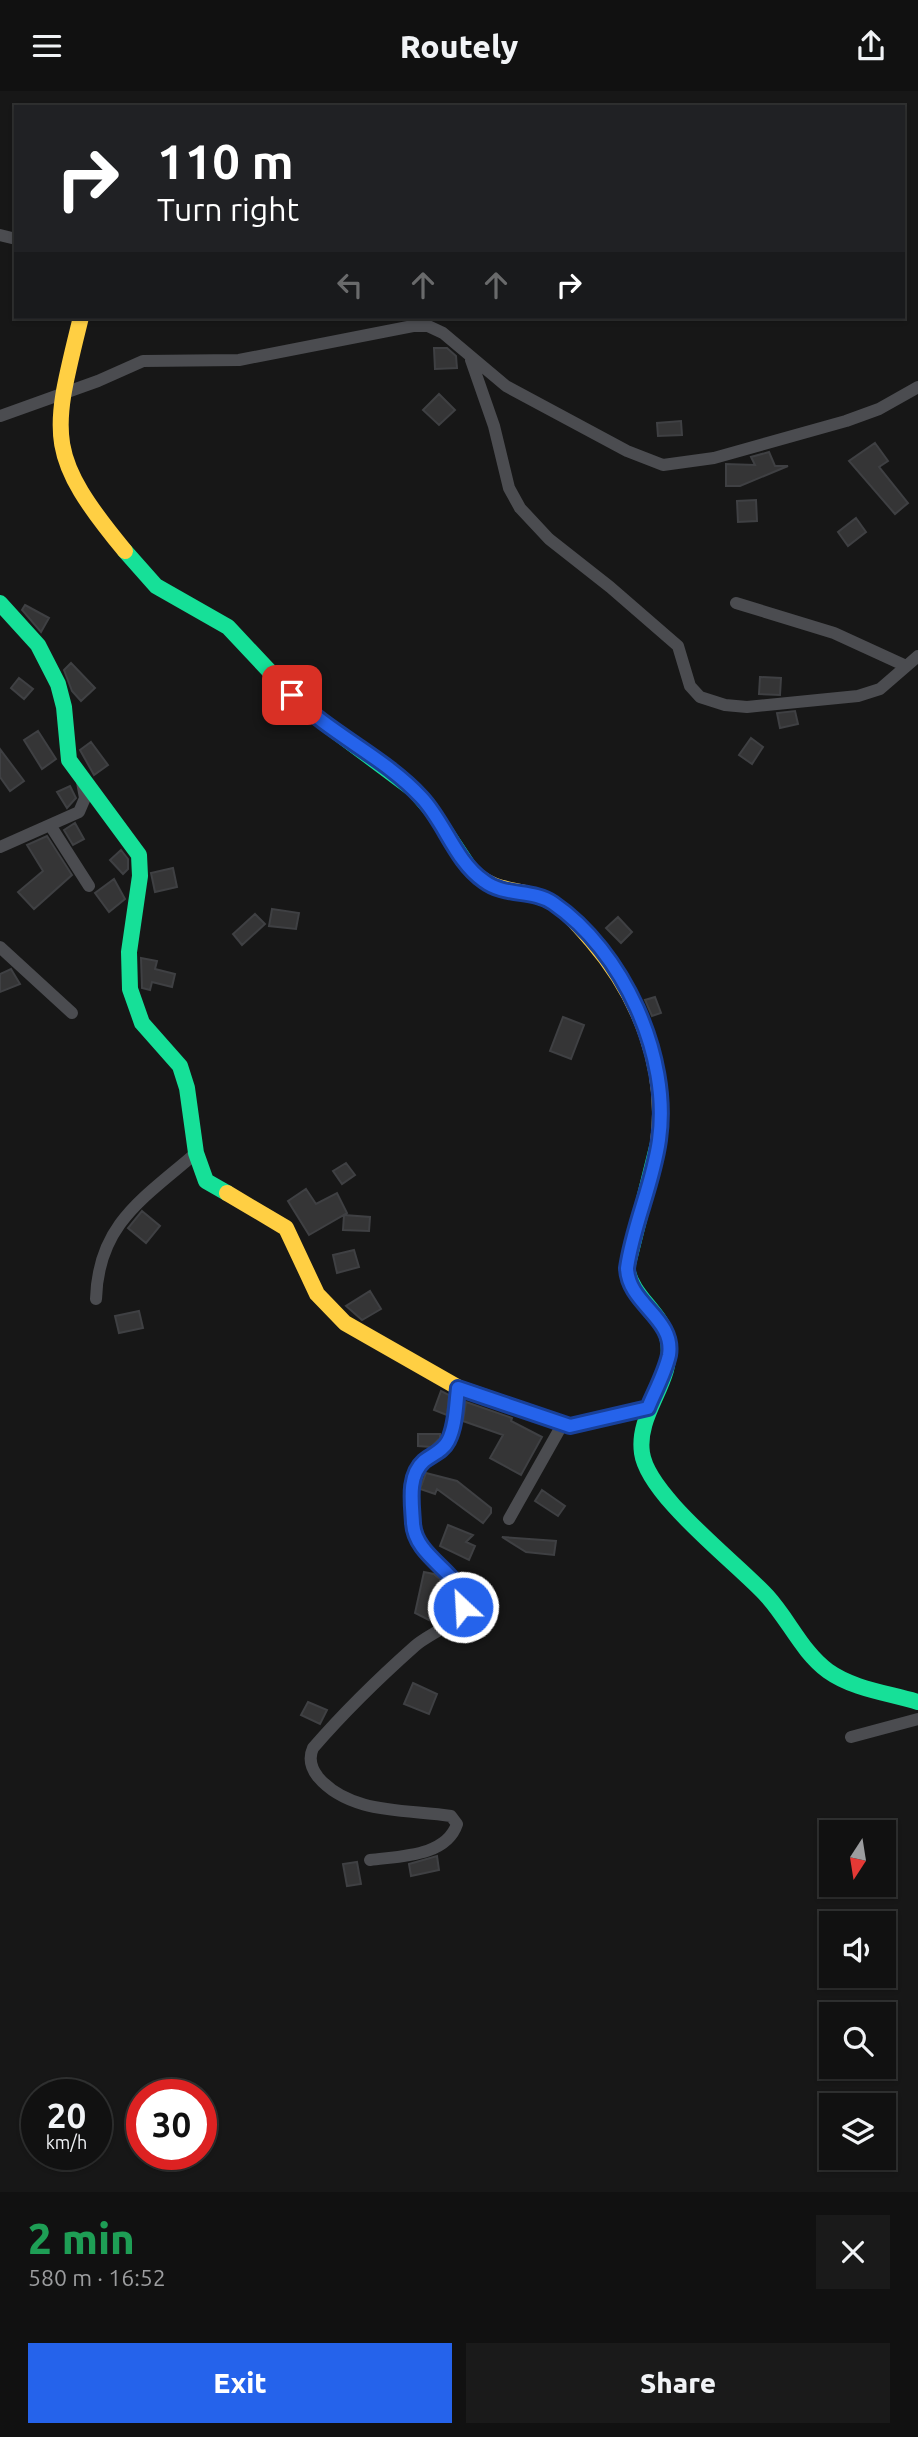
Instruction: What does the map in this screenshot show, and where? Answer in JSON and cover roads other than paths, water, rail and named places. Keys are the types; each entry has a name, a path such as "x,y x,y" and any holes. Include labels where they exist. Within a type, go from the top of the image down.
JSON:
{"street":[{"path":"80,319 63,393 59,440 68,469 93,508 154,586 228,627 303,706 421,796 480,879 498,890 539,897 559,907 590,940 626,986 652,1051 659,1107 656,1157 627,1268 628,1280 635,1294 659,1321 669,1342 668,1358 648,1408 640,1446 643,1462 678,1507 760,1588 813,1657 839,1677 918,1702"},
{"path":"0,416 143,361 239,360 413,325 428,326 443,333 506,386 626,451 663,465 714,458 767,440 846,421 879,409 918,387"},
{"path":"470,356 497,436 509,488 520,508 549,539 678,646 690,686 700,697 725,705 747,707 858,696 880,689 918,656"},
{"path":"0,603 38,645 53,672 64,707 67,756 81,778 120,825 139,855 140,876 129,952 130,989 142,1023 180,1066 187,1088 196,1153 202,1174 210,1185 280,1221 286,1228 317,1294 337,1315 458,1388 562,1425 589,1424 648,1408"},
{"path":"736,603 834,633 906,666"},
{"path":"0,847 81,810 85,798 81,778"},
{"path":"50,825 89,886"},
{"path":"0,947 72,1013"},
{"path":"96,1299 97,1274 111,1233 128,1212 196,1153"},
{"path":"370,1860 435,1848 448,1839 457,1823 451,1817 384,1809 337,1793 315,1774 310,1758 313,1748 369,1688 419,1643 452,1620 463,1607 464,1597 459,1588 420,1548 413,1524 413,1477 423,1462 448,1442 458,1388"},
{"path":"509,1519 562,1425"},
{"path":"851,1737 918,1719"}]}
